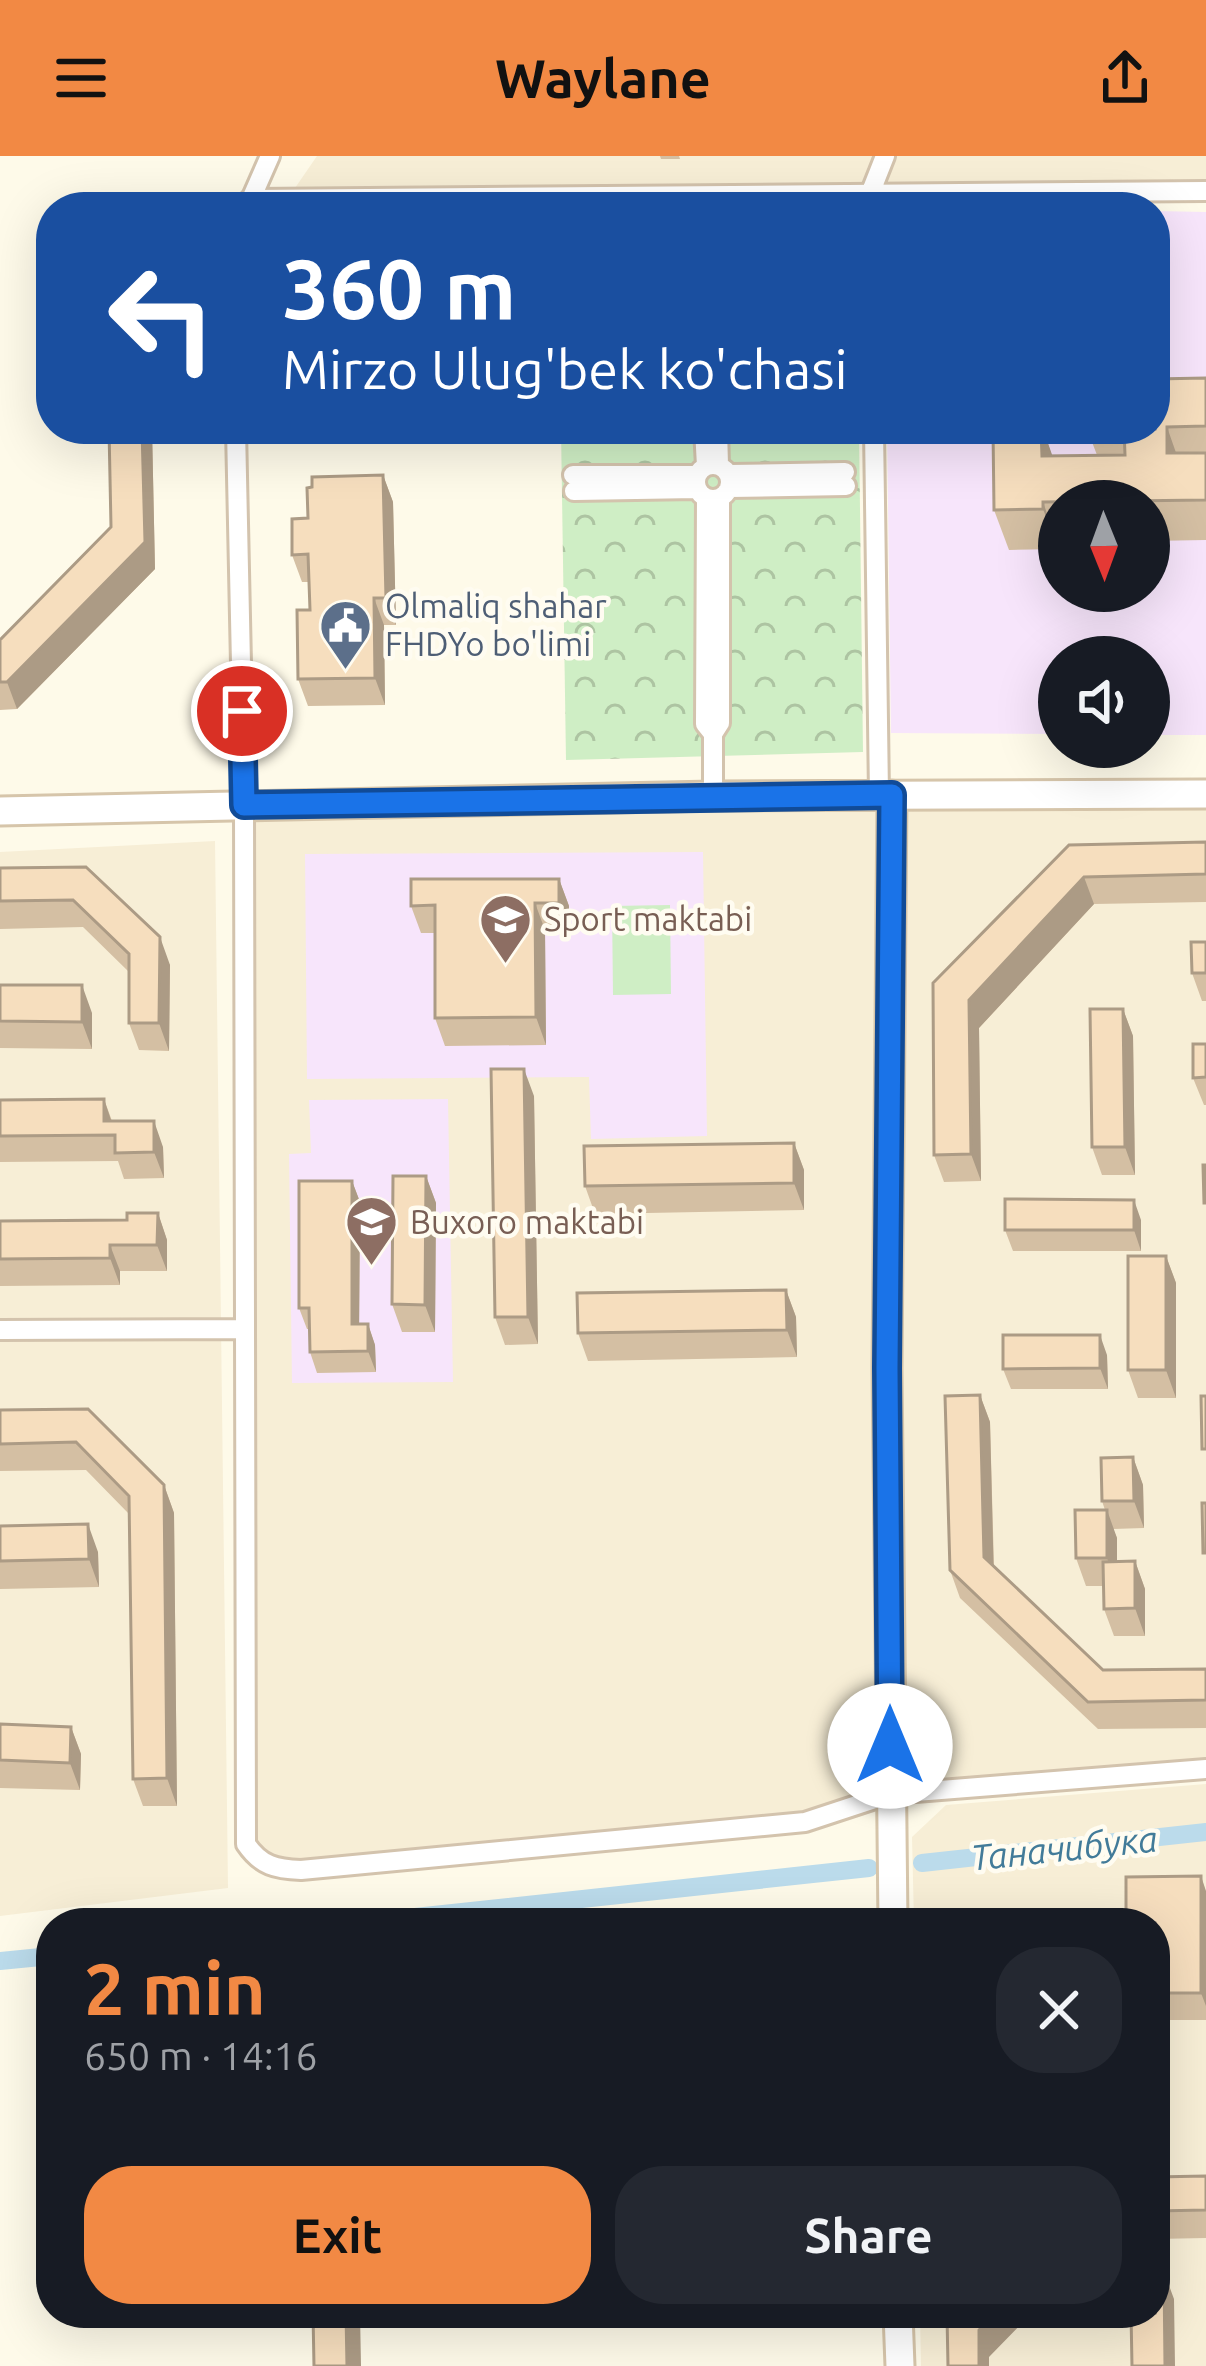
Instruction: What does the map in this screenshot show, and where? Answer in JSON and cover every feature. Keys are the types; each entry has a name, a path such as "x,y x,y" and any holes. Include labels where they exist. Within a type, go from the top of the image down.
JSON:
{"main road":[{"path":"0,811 713,796 1206,794"},
{"path":"886,795 892,1908"},
{"path":"899,2328 900,2366"}],"street":[{"path":"254,192 270,156"},
{"path":"874,192 885,156"},
{"path":"1170,192 1206,191"},
{"path":"236,444 244,805 247,1844 255,1858 268,1866 301,1870 806,1822 890,1794 1206,1769"},
{"path":"707,444 713,482"},
{"path":"713,796 713,734 705,724 717,444"},
{"path":"874,444 886,795"},
{"path":"573,483 846,479"},
{"path":"0,1330 245,1329"}],"shaded area":[{"path":"317,156 1206,156 1206,181 295,188"},
{"path":"1170,211 1206,212 1206,735 1170,735 1170,636 1038,636 1038,734 891,733 887,444 1170,444"},
{"path":"1206,794 1206,1769 890,1794 805,1822 301,1870 246,1844 244,805"},
{"path":"215,841 228,1888 0,1916 0,852"},
{"name":"Sport maktabi","path":"703,852 707,1136 591,1139 589,1077 307,1079 305,854"},
{"name":"Buxoro maktabi","path":"448,1099 453,1382 292,1383 289,1154 311,1153 309,1100"},
{"path":"1206,1784 1206,2366 921,2366 920,2328 1170,2328 1170,1908 914,1908 912,1837 946,1805"}],"green space":[{"path":"561,444 859,444 863,752 566,760"},
{"path":"670,905 671,994 613,995 612,906"}],"building":[{"path":"1206,378 1206,426 1170,427 1170,379"},
{"path":"109,444 142,444 145,542 7,682 0,682 0,640 111,527"},
{"path":"993,444 1042,444 1042,456 1125,455 1125,444 1167,444 1167,453 1206,453 1206,500 1170,500 1170,480 1038,480 1038,509 994,510"},
{"path":"383,475 386,598 374,598 375,678 298,679 297,610 310,610 308,554 292,555 292,519 308,518 307,488 312,487 312,477"},
{"path":"1206,842 1206,874 1084,877 969,1000 971,1154 934,1155 933,983 1069,845"},
{"path":"86,867 160,937 159,1023 129,1023 129,954 73,900 0,901 0,868"},
{"path":"411,879 559,879 559,903 535,903 536,1017 435,1018 435,905 411,906"},
{"path":"1191,942 1206,942 1206,973 1192,973"},
{"path":"0,985 82,985 82,1022 0,1021"},
{"path":"1090,1009 1123,1009 1125,1147 1092,1147"},
{"path":"1193,1044 1206,1044 1206,1077 1193,1078"},
{"path":"491,1069 524,1069 528,1317 495,1317"},
{"path":"104,1099 104,1121 154,1121 154,1152 115,1153 115,1135 0,1136 0,1100"},
{"path":"794,1143 794,1183 585,1186 584,1146"},
{"path":"1206,1165 1206,1203 1204,1203"},
{"path":"393,1176 426,1176 425,1305 392,1304"},
{"path":"299,1181 352,1181 352,1324 368,1324 368,1351 310,1352 309,1308 299,1308"},
{"path":"1005,1199 1134,1200 1134,1230 1005,1230"},
{"path":"127,1213 158,1213 157,1245 110,1245 110,1258 0,1259 0,1221 127,1220"},
{"path":"1128,1256 1166,1256 1166,1370 1128,1370"},
{"path":"786,1290 787,1330 578,1333 577,1293"},
{"path":"1003,1335 1100,1335 1100,1368 1003,1369"},
{"path":"980,1395 984,1557 1103,1670 1206,1669 1206,1700 1088,1702 950,1570 945,1396"},
{"path":"1201,1396 1206,1396 1206,1449 1202,1449"},
{"path":"88,1409 164,1485 167,1778 133,1779 129,1496 76,1442 0,1444 0,1410"},
{"path":"1133,1457 1134,1501 1102,1501 1101,1458"},
{"path":"1202,1503 1206,1503 1206,1553 1203,1553"},
{"path":"1075,1510 1107,1510 1107,1558 1076,1558"},
{"path":"88,1524 89,1559 0,1561 0,1526"},
{"path":"1135,1561 1135,1608 1104,1609 1103,1562"},
{"path":"0,1724 71,1727 70,1763 0,1760"},
{"path":"1201,1876 1201,1993 1170,1993 1170,1908 1126,1908 1126,1877"},
{"path":"1206,2176 1206,2210 1170,2211 1170,2177"},
{"path":"313,2328 346,2328 347,2366 314,2366"},
{"path":"947,2328 981,2328 979,2366 948,2366"},
{"path":"1131,2328 1165,2328 1165,2366 1132,2366"}],"waterway":[{"name":"Таначибука","path":"922,1863 1206,1832"},
{"name":"Таначибука","path":"498,1908 869,1868"},
{"name":"Таначибука","path":"0,1961 36,1957"}],"place":[{"name":"Olmaliq shahar FHDYo bo'limi","path":"346,671"},
{"name":"Sport maktabi","path":"505,965"},
{"name":"Buxoro maktabi","path":"371,1268"}],"route":[{"path":"242,711 244,805 892,795 887,1368 890,1746"}]}
